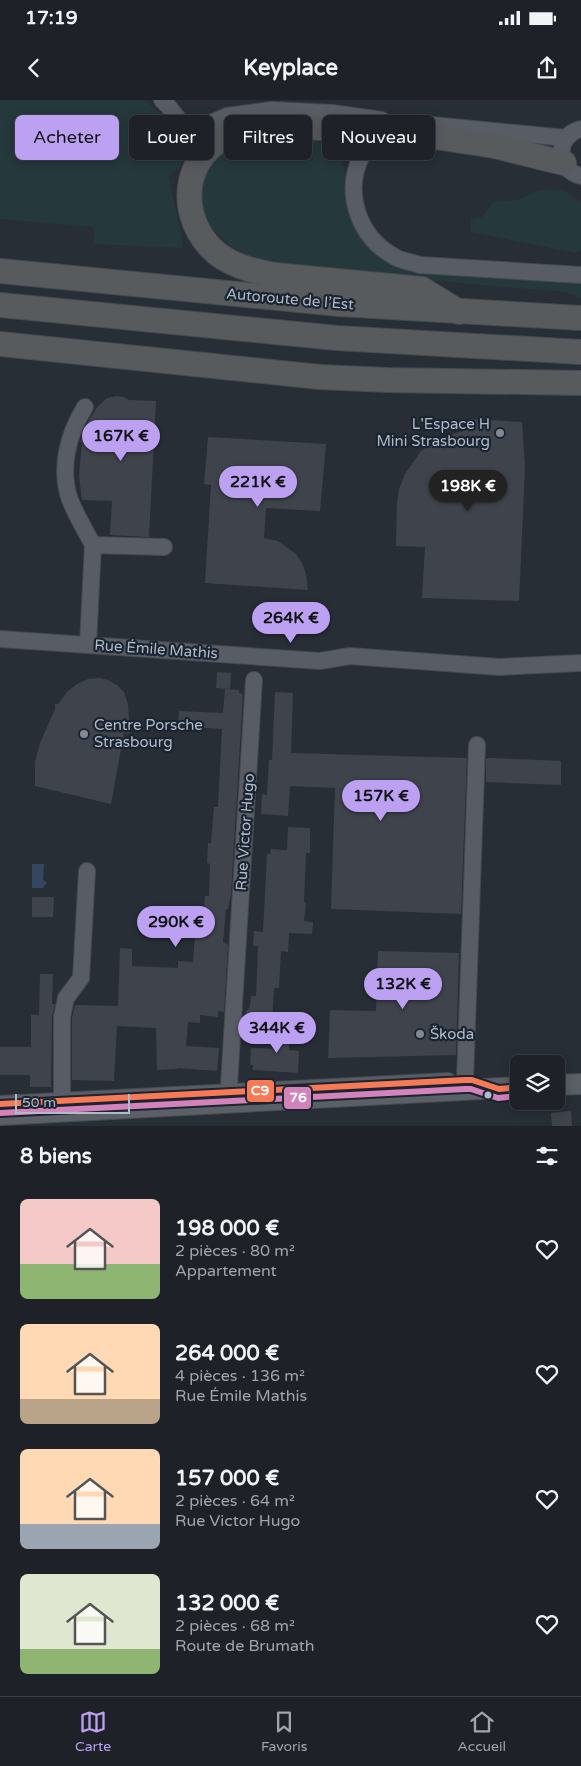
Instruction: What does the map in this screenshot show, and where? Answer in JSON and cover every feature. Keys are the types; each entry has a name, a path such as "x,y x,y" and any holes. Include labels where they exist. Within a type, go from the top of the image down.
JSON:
{"highway":[{"path":"322,126 274,126 254,129 224,137 212,144 201,157 191,180 190,206 194,222 202,237 211,249 226,260 242,267 275,275 422,289 459,312"},
{"path":"435,135 496,147 572,170"},
{"name":"Autoroute de l’Est","path":"0,271 339,304 581,318"},
{"path":"0,306 337,338 581,352"},
{"path":"0,344 320,377 581,383"}],"main road":[{"path":"565,1085 581,1084"},
{"path":"0,1115 62,1107 228,1097 510,1088"}],"street":[{"path":"162,100 182,124 199,128 227,116 272,110 341,115"},
{"path":"435,129 566,138"},
{"path":"572,170 561,150 566,138 581,129"},
{"path":"360,160 356,169 354,205 360,222 370,238 397,258 420,265 581,274"},
{"path":"85,408 71,436 65,470 70,498 93,545 88,644"},
{"path":"93,545 164,547"},
{"name":"Rue Émile Mathis","path":"0,639 320,661 350,656 499,667 581,663"},
{"name":"Rue Victor Hugo","path":"228,1097 254,680"},
{"path":"465,1080 477,745"},
{"path":"0,1104 62,1107 62,1016 66,998 81,978 88,872"},
{"path":"228,1097 465,1080 472,1080 499,1089"}],"green space":[{"path":"0,100 145,100 161,115 129,115 129,160 181,160 181,167 168,176 182,238 182,248 94,244 94,227 0,219"},
{"path":"312,140 322,142 322,160 340,160 346,175 345,196 352,221 368,245 386,260 581,283 581,298 565,292 280,265 248,256 229,245 212,229 203,209 201,183 210,162 224,150 224,160 312,160"},
{"path":"540,190 567,192 581,203 581,249 576,253 471,232 471,219 482,217 493,202 517,200"}],"water":[{"path":"32,864 44,864 43,880 47,883 43,888 32,888"}],"building":[{"path":"116,396 129,400 156,401 149,537 110,535 112,501 82,500 79,476 82,442 80,442 88,422 98,406 107,398"},
{"path":"470,419 522,422 525,468 519,601 422,598 425,547 396,546 397,502 399,489 405,474 421,451 449,435 470,429"},
{"path":"208,437 326,444 320,511 266,508 264,538 278,541 296,554 306,574 308,590 205,583 211,485 204,484"},
{"path":"217,672 231,673 230,689 216,688"},
{"name":"Centre Porsche Strasbourg","path":"99,678 117,685 124,692 128,704 130,734 124,733 111,804 35,786 35,762 40,743 55,709 55,704 58,704 68,691 77,684 88,679"},
{"path":"225,689 239,690 239,693 243,694 231,894 228,909 226,909 223,942 228,945 224,1012 218,1011 218,1017 200,1015 200,1023 188,1022 186,1046 219,1048 217,1071 177,1068 157,1070 156,1028 117,1026 114,1081 72,1080 72,1018 75,1005 118,1006 120,948 132,949 132,966 178,968 178,961 193,962 195,935 202,936 205,896 209,896 210,864 207,863 208,843 211,843 214,807 218,807 222,729 178,726 179,711 223,713"},
{"path":"275,692 293,693 291,753 467,758 461,914 331,909 335,788 290,786 288,816 261,814 262,794 267,795 269,760 272,760"},
{"path":"486,759 561,761 561,785 486,782"},
{"path":"288,827 310,828 310,853 306,853 304,921 313,922 312,934 289,933 288,952 281,951 279,988 274,988 272,1021 256,1021 256,1017 252,1017 245,1012 250,1007 251,996 256,996 258,946 253,946 254,931 263,932 267,854 270,854 271,849 287,850"},
{"path":"32,897 54,897 53,917 32,917"},
{"path":"378,951 459,953 456,1055 328,1058 330,1010 376,1011"},
{"path":"40,974 53,974 52,1004 55,1004 52,1017 51,1087 30,1087 30,1075 0,1075 0,1047 31,1047 31,1015 39,1015"},
{"path":"278,1022 290,1022 289,1050 299,1051 298,1073 253,1070 253,1065 250,1065 251,1048 277,1049"},
{"path":"571,1111 572,1126 552,1126 551,1113"}],"transit line":[{"name":"C9","path":"0,1104 465,1080 472,1080 499,1089 510,1088"},
{"name":"76","path":"0,1113 465,1089 471,1089 498,1098 510,1097"}],"place":[{"name":"L'Espace H Mini Strasbourg","path":"500,433"},
{"name":"Centre Porsche Strasbourg","path":"84,734"},
{"name":"Škoda","path":"420,1034"}]}
